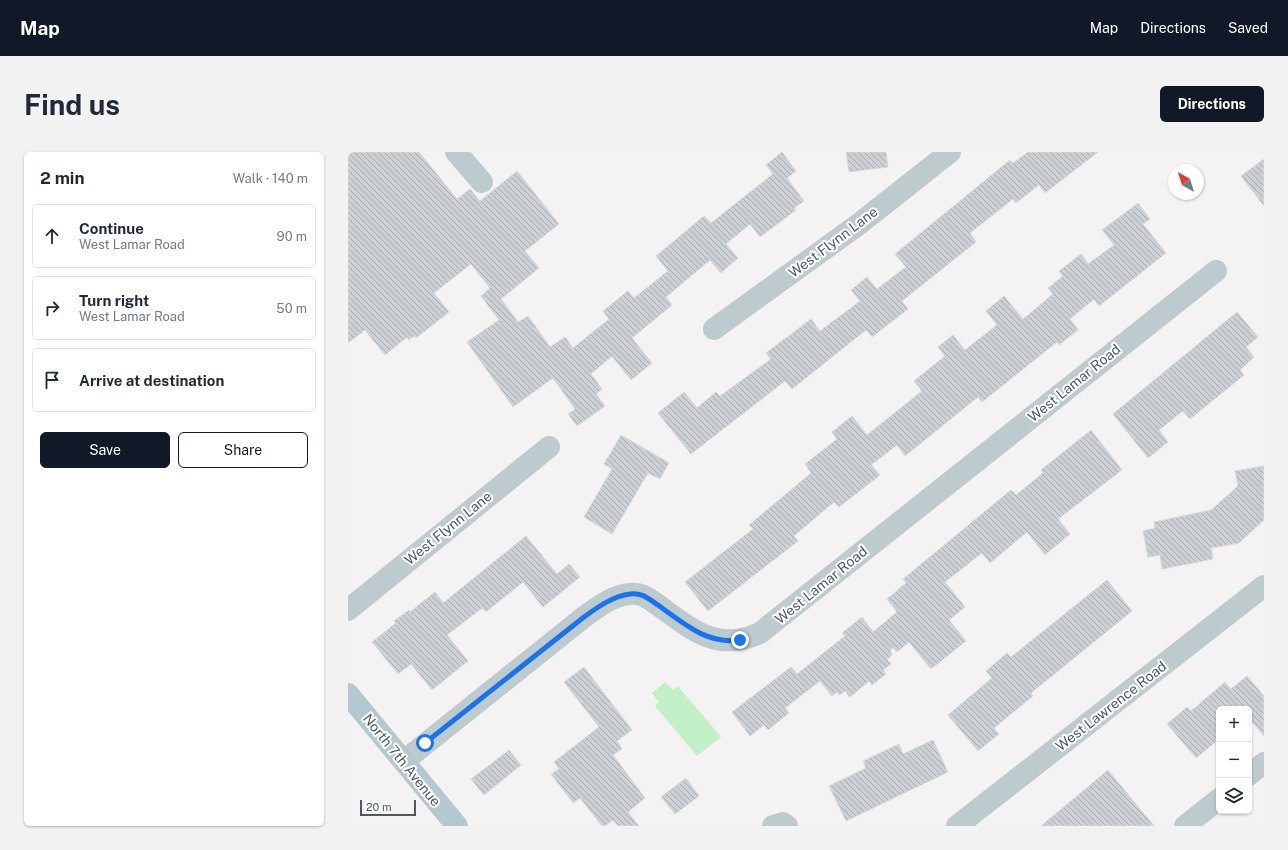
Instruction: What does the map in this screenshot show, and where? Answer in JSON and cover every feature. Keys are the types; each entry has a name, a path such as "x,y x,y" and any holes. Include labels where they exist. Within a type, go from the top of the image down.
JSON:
{"main road":[{"name":"North 7th Avenue","path":"348,694 457,826"}],"street":[{"path":"456,152 482,182"},
{"name":"West Flynn Lane","path":"714,329 859,224 950,152"},
{"name":"West Lamar Road","path":"404,761 584,617 614,598 628,594 640,594 695,631 713,639 735,640 760,633 1216,271"},
{"name":"West Flynn Lane","path":"348,610 549,448"},
{"name":"West Lawrence Road","path":"958,826 1264,586"},
{"path":"1252,773 1264,763"},
{"path":"1185,826 1216,801"},
{"path":"773,826 783,823 787,826"}],"green space":[{"path":"665,682 673,690 678,686 721,737 697,756 655,706 659,702 652,693"}],"building":[{"path":"348,152 419,152 457,199 470,189 480,201 517,171 559,224 525,251 539,268 501,299 518,322 528,316 550,347 565,337 573,348 609,319 603,311 628,291 634,298 668,271 656,256 704,216 711,223 773,174 766,165 782,152 796,171 787,178 804,201 794,208 796,210 760,237 750,224 726,244 738,258 721,273 710,260 666,297 672,305 632,338 652,363 631,380 612,356 591,374 602,389 596,394 605,406 577,426 568,414 575,409 553,378 513,407 467,342 499,320 481,296 490,288 471,264 434,293 449,312 416,338 414,336 409,340 407,337 385,355 365,330 348,343"},
{"path":"846,152 886,152 888,167 849,172"},
{"path":"1028,152 1098,152 1045,193 1039,185 1016,203 1013,199 970,233 976,242 902,301 908,309 872,337 866,330 792,389 785,381 691,454 658,413 684,392 697,408 716,392 720,396 771,359 766,353 811,319 820,331 860,301 851,290 867,277 877,289 906,267 895,254 1010,160 1013,163"},
{"path":"1264,159 1264,206 1241,176"},
{"path":"1138,203 1150,219 1143,224 1166,253 1099,306 1094,299 1070,319 1078,330 1059,345 1057,342 982,402 978,397 905,456 897,445 871,465 880,475 839,507 834,502 794,536 798,541 708,611 685,582 753,529 749,525 811,473 805,464 837,439 832,432 852,416 867,435 922,391 914,381 945,356 938,347 953,335 965,350 997,325 986,311 1004,296 1023,319 1053,294 1048,288 1063,276 1059,271 1081,254 1088,264 1114,245 1102,230"},
{"path":"1237,312 1258,337 1246,347 1254,357 1240,370 1244,375 1190,419 1183,411 1159,430 1168,442 1148,458 1113,414"},
{"path":"1091,430 1122,470 1058,519 1070,534 1045,555 1027,532 990,563 982,553 945,582 965,607 949,620 966,641 931,669 909,642 897,652 893,648 890,650 892,655 887,660 891,664 883,670 886,674 872,685 869,681 850,697 845,691 839,695 837,692 832,696 820,681 785,708 789,713 768,730 764,725 750,736 732,712 791,667 797,674 845,636 842,633 862,617 873,632 897,612 887,599 906,583 903,579 1011,490 1016,495 1043,473 1041,470"},
{"path":"621,435 669,463 660,479 648,473 612,534 584,517 612,469 604,464"},
{"path":"1264,466 1264,520 1239,543 1211,548 1213,559 1162,569 1160,555 1148,557 1143,531 1155,528 1154,522 1211,510 1238,486 1235,471"},
{"path":"526,536 557,574 569,564 580,577 543,607 523,582 486,612 482,608 447,635 468,661 432,690 411,664 398,674 372,642 396,623 394,621 409,610 410,612 435,592 443,603"},
{"path":"1107,580 1132,611 1031,693 1033,696 994,728 999,734 978,751 948,715 992,678 986,671 1007,653 1011,657"},
{"path":"584,667 632,730 617,741 622,749 613,755 645,798 628,812 639,826 618,826 613,820 605,826 602,826 580,798 573,803 551,774 559,769 554,762 599,727 564,682"},
{"path":"1247,676 1264,696 1264,736 1252,722 1252,706 1216,706 1216,741 1196,758 1167,724 1187,707 1191,711 1225,682 1231,689"},
{"path":"933,740 948,772 846,821 829,786 866,768 863,761 899,744 903,754"},
{"path":"509,750 521,765 484,795 471,779"},
{"path":"1108,770 1154,826 1041,826"},
{"path":"686,778 699,796 675,814 661,797"}],"route":[{"path":"425,743 584,617 614,598 634,593 640,594 706,637 730,641 740,640"}]}
